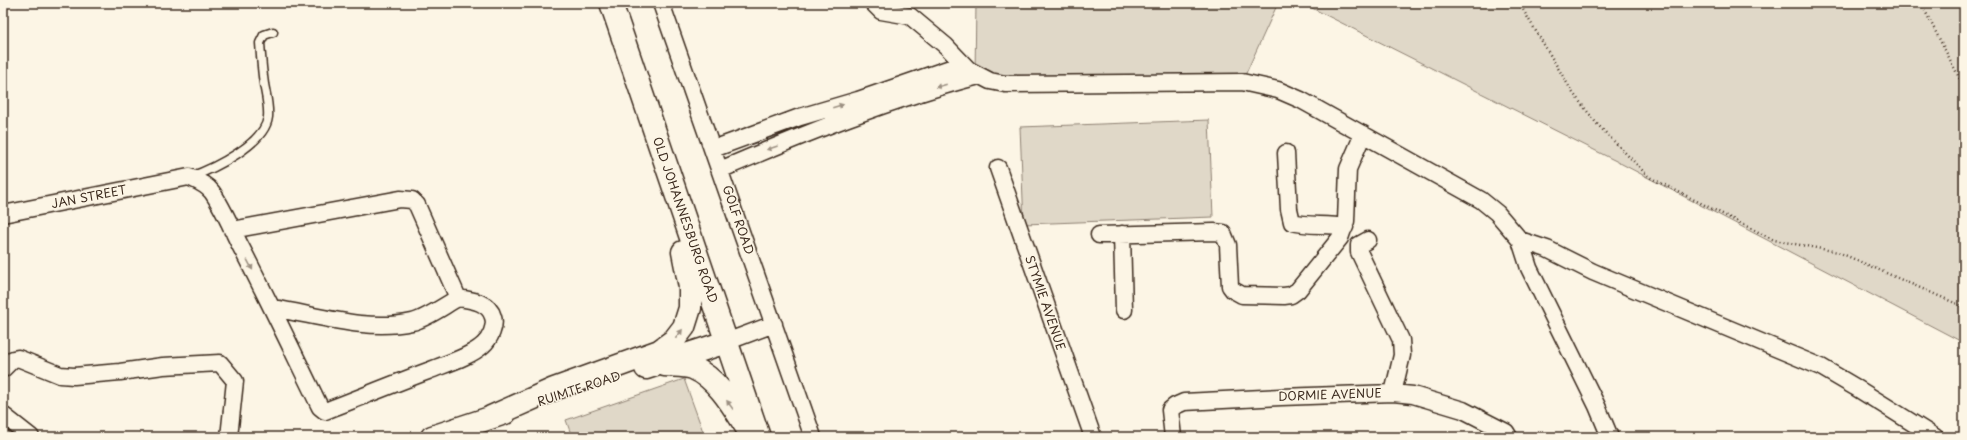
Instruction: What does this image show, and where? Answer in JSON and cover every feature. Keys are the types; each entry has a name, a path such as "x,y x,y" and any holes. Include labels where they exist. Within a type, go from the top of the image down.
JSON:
{"main road":[{"name":"OLD JOHANNESBURG ROAD","path":"611,3 759,437"},
{"path":"491,417 554,389 659,351 674,340 684,327 690,308 690,287 687,266 670,209 665,179 665,162"},
{"name":"RUIMTE ROAD","path":"432,437 726,342"},
{"path":"658,364 691,368 705,374 717,386 752,437"}],"street":[{"name":"GOLF ROAD","path":"661,3 813,437"},
{"path":"873,3 880,11 913,10 962,64 979,76 1005,84 1242,82 1278,90 1363,134 1481,200 1497,212 1520,240 1529,268 1597,406 1610,437"},
{"path":"713,149 800,117 858,100 962,64"},
{"path":"720,170 765,150 864,112 940,86 979,76"},
{"path":"1099,235 1223,233 1228,245 1230,286 1232,290 1242,296 1291,295 1298,290 1340,238 1345,227 1348,169 1363,134"},
{"path":"1286,153 1289,209 1292,222 1306,225 1332,224 1345,227"},
{"name":"STYMIE AVENUE","path":"998,168 1093,437"},
{"path":"182,179 205,185 211,191 272,308 320,407 325,411 456,360 483,345 490,337 494,321 491,312 485,306 474,300 458,298 416,321 391,324 362,324 272,308"},
{"name":"JAN STREET","path":"3,214 182,179"},
{"path":"232,230 400,199 412,200 417,205 458,298"},
{"path":"1122,234 1124,310"},
{"path":"1368,240 1358,245 1358,252 1401,340 1402,355 1393,393"},
{"path":"1520,240 1547,249 1593,272 1821,367 1856,387 1935,437"},
{"path":"1529,268 1547,249"},
{"path":"726,342 774,324"},
{"path":"3,369 13,360 18,358 60,375 74,376 163,366 220,363 235,381 229,437"},
{"name":"DORMIE AVENUE","path":"1173,437 1170,410 1184,402 1393,393 1412,396 1463,410 1506,432 1509,437"},
{"path":"3,415 31,437"}],"lane":[{"path":"182,179 208,170 241,150 263,132 268,118 268,109 260,43 264,35 273,32"}],"path":[{"path":"1519,3 1573,93 1597,124 1649,177 1774,240 1838,252 1964,307"},
{"path":"1920,3 1964,87"}],"shaded area":[{"path":"976,3 1278,3 1242,82 975,74"},
{"path":"1302,3 1964,3 1964,343 1620,163"},
{"path":"1209,120 1213,217 1024,224 1020,127"},
{"path":"684,379 705,437 572,437 566,420"}]}
